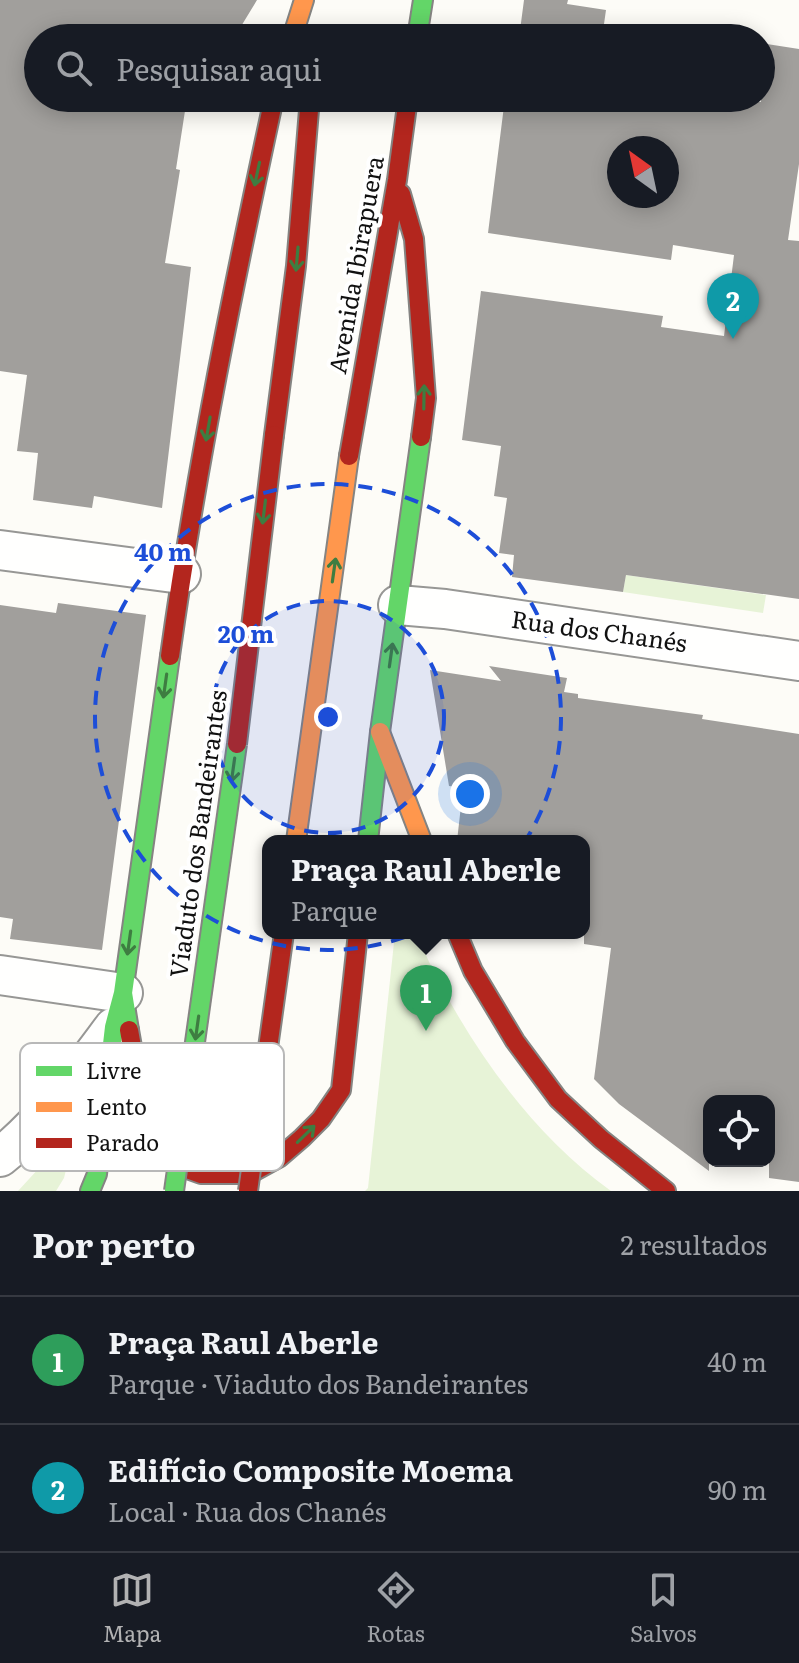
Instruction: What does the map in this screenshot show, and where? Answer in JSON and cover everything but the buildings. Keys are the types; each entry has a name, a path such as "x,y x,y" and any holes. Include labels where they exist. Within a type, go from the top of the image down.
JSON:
{"main road":[{"path":"296,24 304,0"},
{"path":"419,24 423,0"},
{"path":"114,1043 181,574 242,247 271,112"},
{"name":"Viaduto dos Bandeirantes","path":"195,1043 234,766 296,266 309,112"},
{"name":"Avenida Ibirapuera","path":"297,835 351,440 406,112"},
{"path":"369,835 426,398 414,239 397,180"},
{"path":"380,732 420,835"},
{"path":"269,1043 283,939"},
{"path":"284,1154 321,1119 341,1090 357,939"},
{"path":"460,939 473,971 515,1041 558,1099 601,1139 666,1191"},
{"path":"118,1010 126,1043"},
{"path":"90,1191 97,1171"},
{"name":"Viaduto dos Bandeirantes","path":"174,1191 177,1171"},
{"path":"193,1171 201,1174 249,1174 254,1171"},
{"path":"248,1191 251,1171"}],"street":[{"path":"0,550 181,574"},
{"name":"Rua dos Chanés","path":"398,605 445,609 799,661"},
{"path":"0,975 118,1010 97,1043"},
{"path":"0,1157 20,1139"}],"green space":[{"path":"626,575 766,595 763,613 623,592"},
{"path":"394,939 420,939 449,1000 500,1079 563,1151 611,1191 365,1191 368,1188"},
{"path":"36,1171 66,1171 56,1191 18,1191"}],"traffic: fast":[{"path":"419,24 423,0"},
{"path":"369,835 421,437"},
{"path":"129,1030 123,993 170,656"},
{"path":"195,1043 237,744"},
{"path":"112,1043 123,993"},
{"path":"90,1191 97,1171"},
{"path":"174,1191 177,1171"}],"traffic: slow":[{"path":"296,24 304,0"},
{"path":"297,835 349,456"},
{"path":"380,732 420,835"}],"traffic: jam":[{"path":"170,656 217,376 271,112"},
{"path":"274,435 296,266 309,112"},
{"path":"349,456 406,112"},
{"path":"401,194 414,239 426,398 421,437"},
{"path":"237,744 274,435"},
{"path":"269,1043 283,939"},
{"path":"284,1154 321,1119 341,1090 357,939"},
{"path":"460,939 473,971 515,1041 558,1099 601,1139 666,1191"},
{"path":"129,1030 131,1043"},
{"path":"193,1171 201,1174 249,1174 254,1171"},
{"path":"248,1191 251,1171"}],"place":[{"name":"Edifício Composite Moema","path":"733,339"},
{"name":"Praça Raul Aberle","path":"426,1031"}]}
